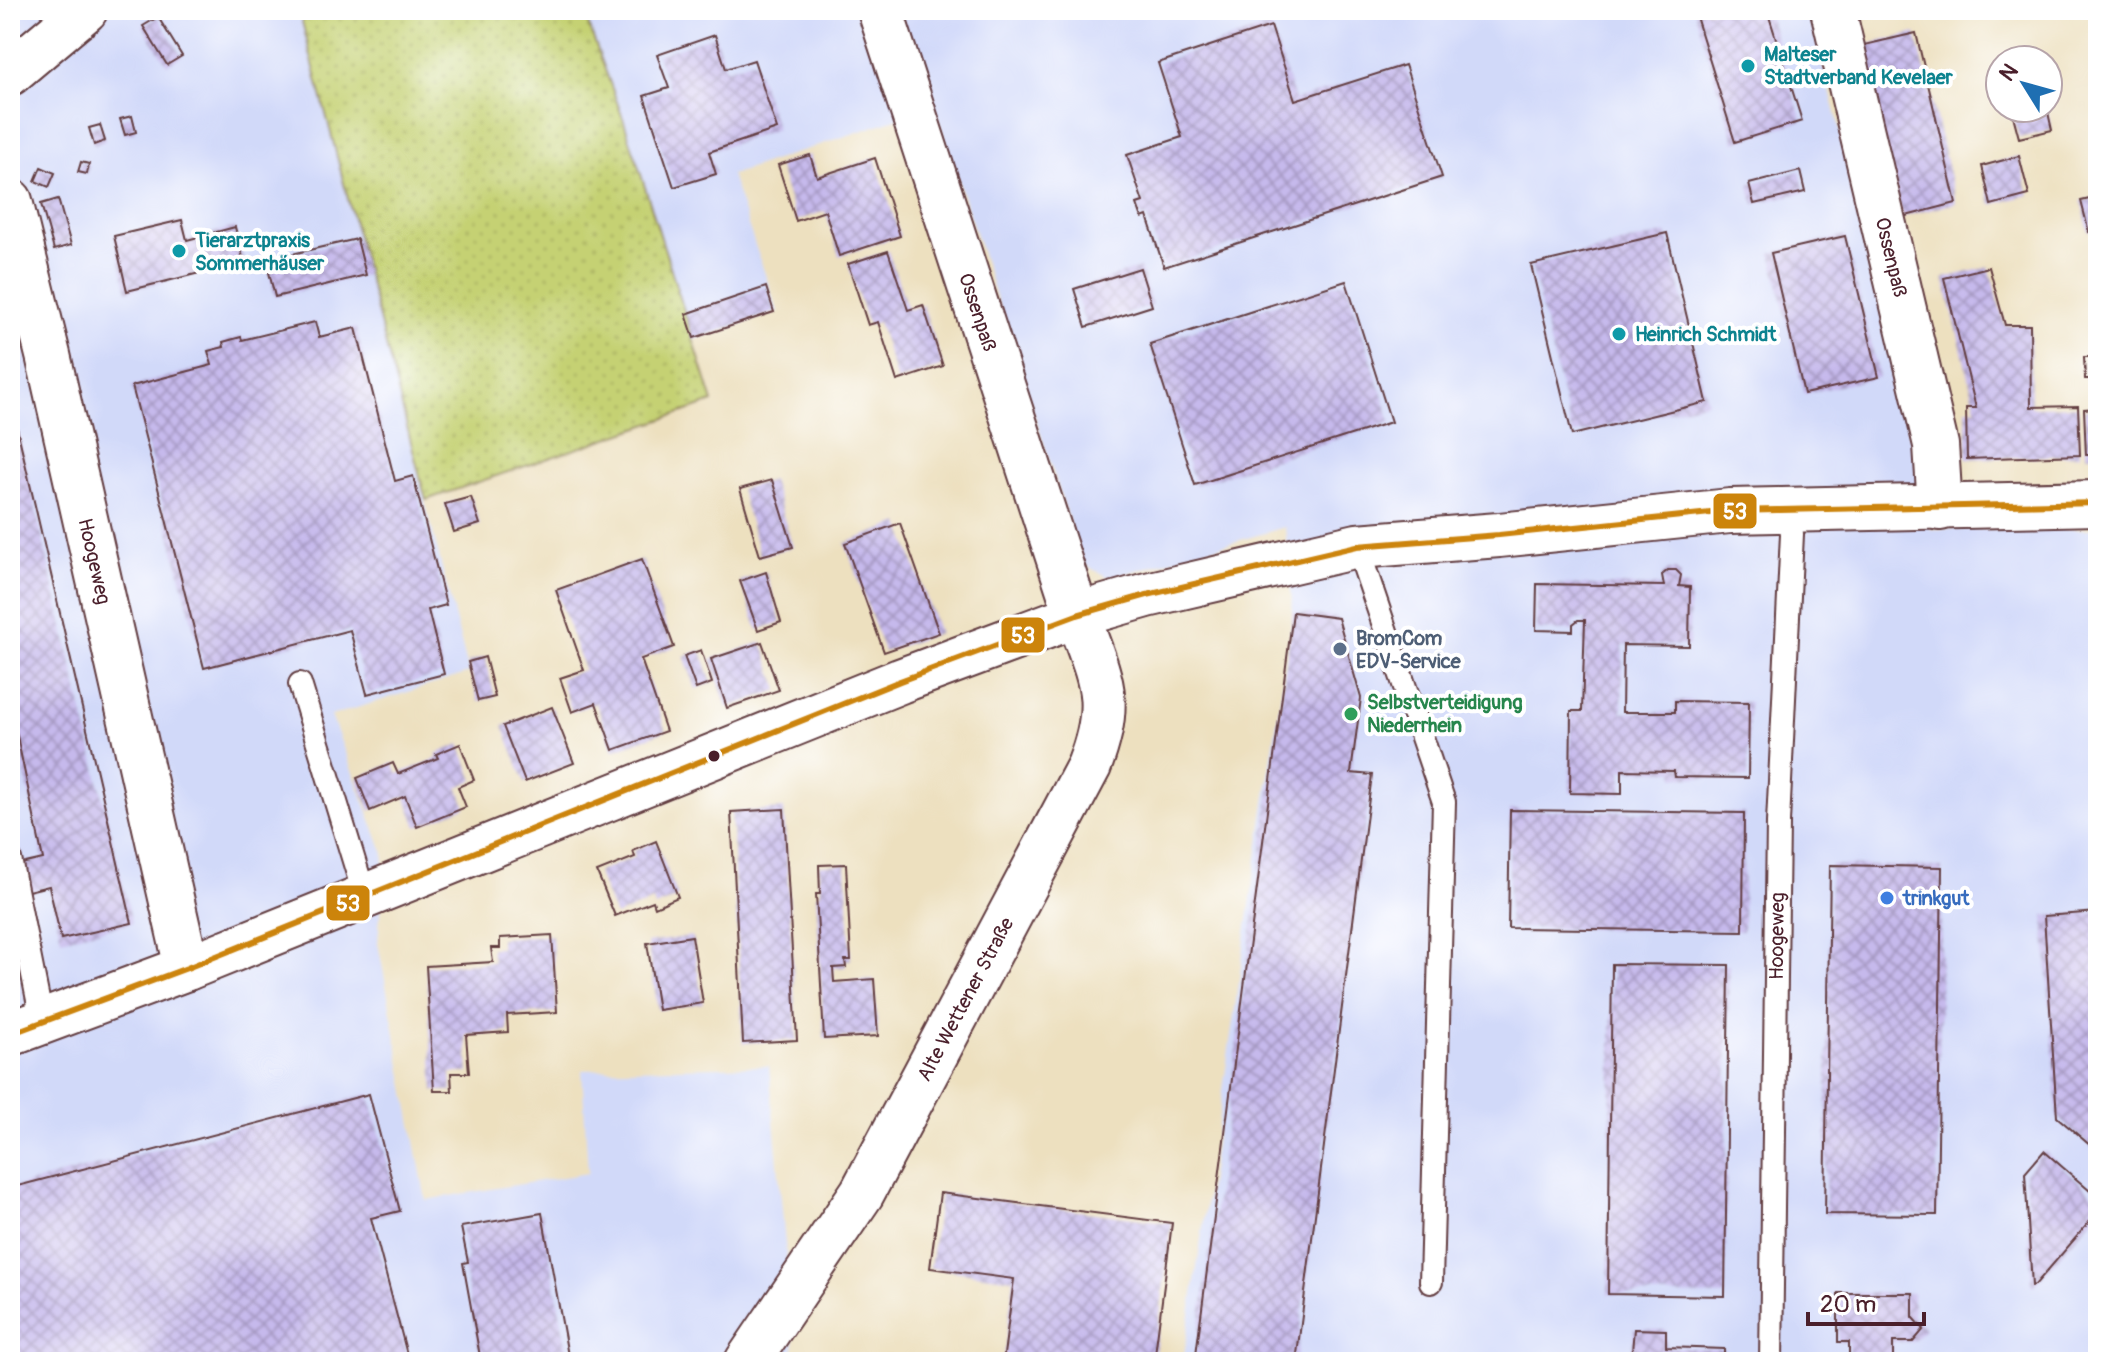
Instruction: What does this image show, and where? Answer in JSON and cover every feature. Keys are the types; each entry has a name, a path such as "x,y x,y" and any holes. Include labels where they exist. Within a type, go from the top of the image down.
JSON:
{"street":[{"path":"10,73 85,10"},
{"name":"Ossenpaß","path":"880,10 1077,615"},
{"name":"Ossenpaß","path":"1833,10 1936,445 1940,508"},
{"name":"Hoogeweg","path":"10,201 187,968"},
{"path":"26,1027 187,968 900,681 1077,615 1244,571 1357,546 1730,511 2098,503"},
{"name":"Alte Wettener Straße","path":"747,1362 862,1193 1089,766 1102,733 1105,702 1100,678 1077,615"}],"lane":[{"name":"Hoogeweg","path":"1771,1362 1778,823 1792,534 1789,510"},
{"path":"1357,546 1444,802 1431,1282"},
{"path":"300,684 365,897"},
{"path":"10,859 26,1027"}],"shaded area":[{"path":"19,10 299,10 469,673 331,716 384,854 378,943 426,1200 588,1173 582,1070 769,1066 794,1342 791,1362 10,1362 10,17"},
{"path":"583,10 1809,10 1867,233 1930,529 2098,529 2098,1362 1183,1362 1293,612 1285,527 1110,578 1083,564 934,106 731,175 778,312 693,340 624,121"}],"green space":[{"path":"299,10 583,10 624,121 713,402 426,500"}],"building":[{"name":"Malteser Stadtverband Kevelaer","path":"1694,10 1767,10 1802,121 1735,142"},
{"path":"158,17 182,56 167,65 143,26"},
{"path":"1271,26 1295,100 1405,65 1442,177 1164,267 1147,216 1142,218 1137,204 1143,202 1127,155 1182,137 1158,63"},
{"path":"1916,33 1956,203 1902,217 1860,46"},
{"path":"715,35 726,69 754,60 777,129 709,152 716,174 674,187 644,96 669,88 657,55"},
{"path":"132,116 136,132 125,135 120,119"},
{"path":"2015,124 2051,124 2052,130 2019,138"},
{"path":"100,125 105,141 94,145 89,128"},
{"path":"810,155 817,177 875,158 900,236 839,256 825,211 796,221 778,165"},
{"path":"2019,156 2029,195 1991,205 1982,166"},
{"path":"81,162 89,164 87,174 78,172"},
{"path":"41,167 55,173 49,187 35,181"},
{"path":"1800,171 1805,192 1754,204 1749,184"},
{"path":"2098,197 2098,230 2089,232 2081,201"},
{"path":"58,199 71,245 54,250 41,204"},
{"name":"Tierarztpraxis Sommerhäuser","path":"182,220 187,240 235,227 244,262 127,291 114,236"},
{"name":"Heinrich Schmidt","path":"1667,233 1707,402 1572,435 1531,265"},
{"path":"1845,236 1879,377 1804,394 1771,253"},
{"path":"357,239 366,275 275,297 266,260"},
{"path":"888,251 908,310 923,305 943,366 897,381 878,322 868,325 848,264"},
{"path":"1989,267 2005,325 2030,325 2031,407 2078,406 2080,455 1967,459 1966,408 1976,408 1944,278"},
{"path":"1140,268 1152,306 1086,327 1074,289"},
{"path":"1346,281 1391,422 1195,485 1150,344"},
{"path":"766,287 774,312 694,338 686,314"},
{"path":"315,322 319,337 356,328 395,481 413,476 446,605 428,610 444,674 367,694 350,630 204,668 132,386 212,365 208,351 224,347 223,342"},
{"path":"2084,357 2098,357 2098,389 2095,379 2085,379"},
{"path":"10,398 132,923 61,939 49,886 28,891 21,864 43,859 10,703"},
{"path":"2098,408 2098,455 2086,455 2084,409"},
{"path":"772,480 793,547 760,556 740,489"},
{"path":"471,497 480,524 454,532 445,504"},
{"path":"900,523 939,633 884,652 845,543"},
{"path":"642,559 674,647 641,659 666,731 613,750 596,703 572,712 560,678 584,670 556,590"},
{"path":"1668,570 1676,570 1681,575 1679,586 1690,587 1689,646 1623,645 1622,712 1675,712 1675,701 1749,702 1748,778 1675,777 1674,771 1622,770 1622,794 1570,793 1571,711 1582,711 1585,620 1573,624 1573,631 1536,630 1537,584 1664,586 1662,575"},
{"path":"766,572 781,622 758,630 740,581"},
{"path":"1293,612 1338,618 1361,698 1351,773 1372,775 1296,1362 1195,1362"},
{"path":"762,642 779,690 727,708 711,659"},
{"path":"701,650 712,683 696,689 684,656"},
{"path":"485,657 495,697 478,701 468,662"},
{"path":"552,707 574,763 525,782 503,726"},
{"path":"460,744 474,780 458,787 466,807 417,827 405,796 370,811 357,778 393,763 398,774 438,758 436,754"},
{"path":"784,809 797,1040 743,1043 731,812"},
{"path":"1510,810 1744,813 1743,931 1508,928"},
{"path":"656,841 678,897 655,907 653,901 615,916 597,872 635,857 633,851"},
{"path":"846,864 851,960 845,960 846,967 833,968 834,982 874,979 878,1036 824,1039 816,894 820,894 819,865"},
{"path":"1830,865 1942,867 1937,1215 1825,1214"},
{"path":"2098,912 2098,1152 2057,1117 2044,916"},
{"path":"552,935 557,1012 507,1015 508,1032 466,1035 469,1073 451,1073 452,1091 434,1091 426,966 493,962 491,948 500,948 500,938"},
{"path":"692,936 703,1003 658,1010 647,943"},
{"path":"1612,964 1729,965 1725,1296 1608,1294"},
{"path":"369,1094 400,1211 371,1218 409,1362 10,1362 10,1188"},
{"path":"2044,1151 2098,1198 2098,1212 2032,1286 2025,1173"},
{"path":"940,1193 1172,1223 1154,1362 1003,1362 1014,1279 930,1268"},
{"path":"542,1213 569,1361 481,1362 463,1263 468,1262 461,1227"},
{"path":"1838,1293 1913,1293 1913,1317 1924,1329 1913,1342 1893,1342 1893,1362 1849,1362 1849,1342 1838,1342"},
{"path":"1634,1329 1666,1330 1666,1347 1724,1349 1724,1362 1631,1362"}],"transit line":[{"name":"53","path":"10,1034 187,968 900,681 1077,615 1147,595 1357,546 1730,511 2098,503"}],"place":[{"name":"Malteser Stadtverband Kevelaer","path":"1748,66"},
{"name":"Tierarztpraxis Sommerhäuser","path":"179,251"},
{"name":"Heinrich Schmidt","path":"1619,334"},
{"name":"BromCom EDV-Service","path":"1340,649"},
{"name":"Selbstverteidigung Niederrhein","path":"1351,714"},
{"name":"trinkgut","path":"1887,898"}]}
